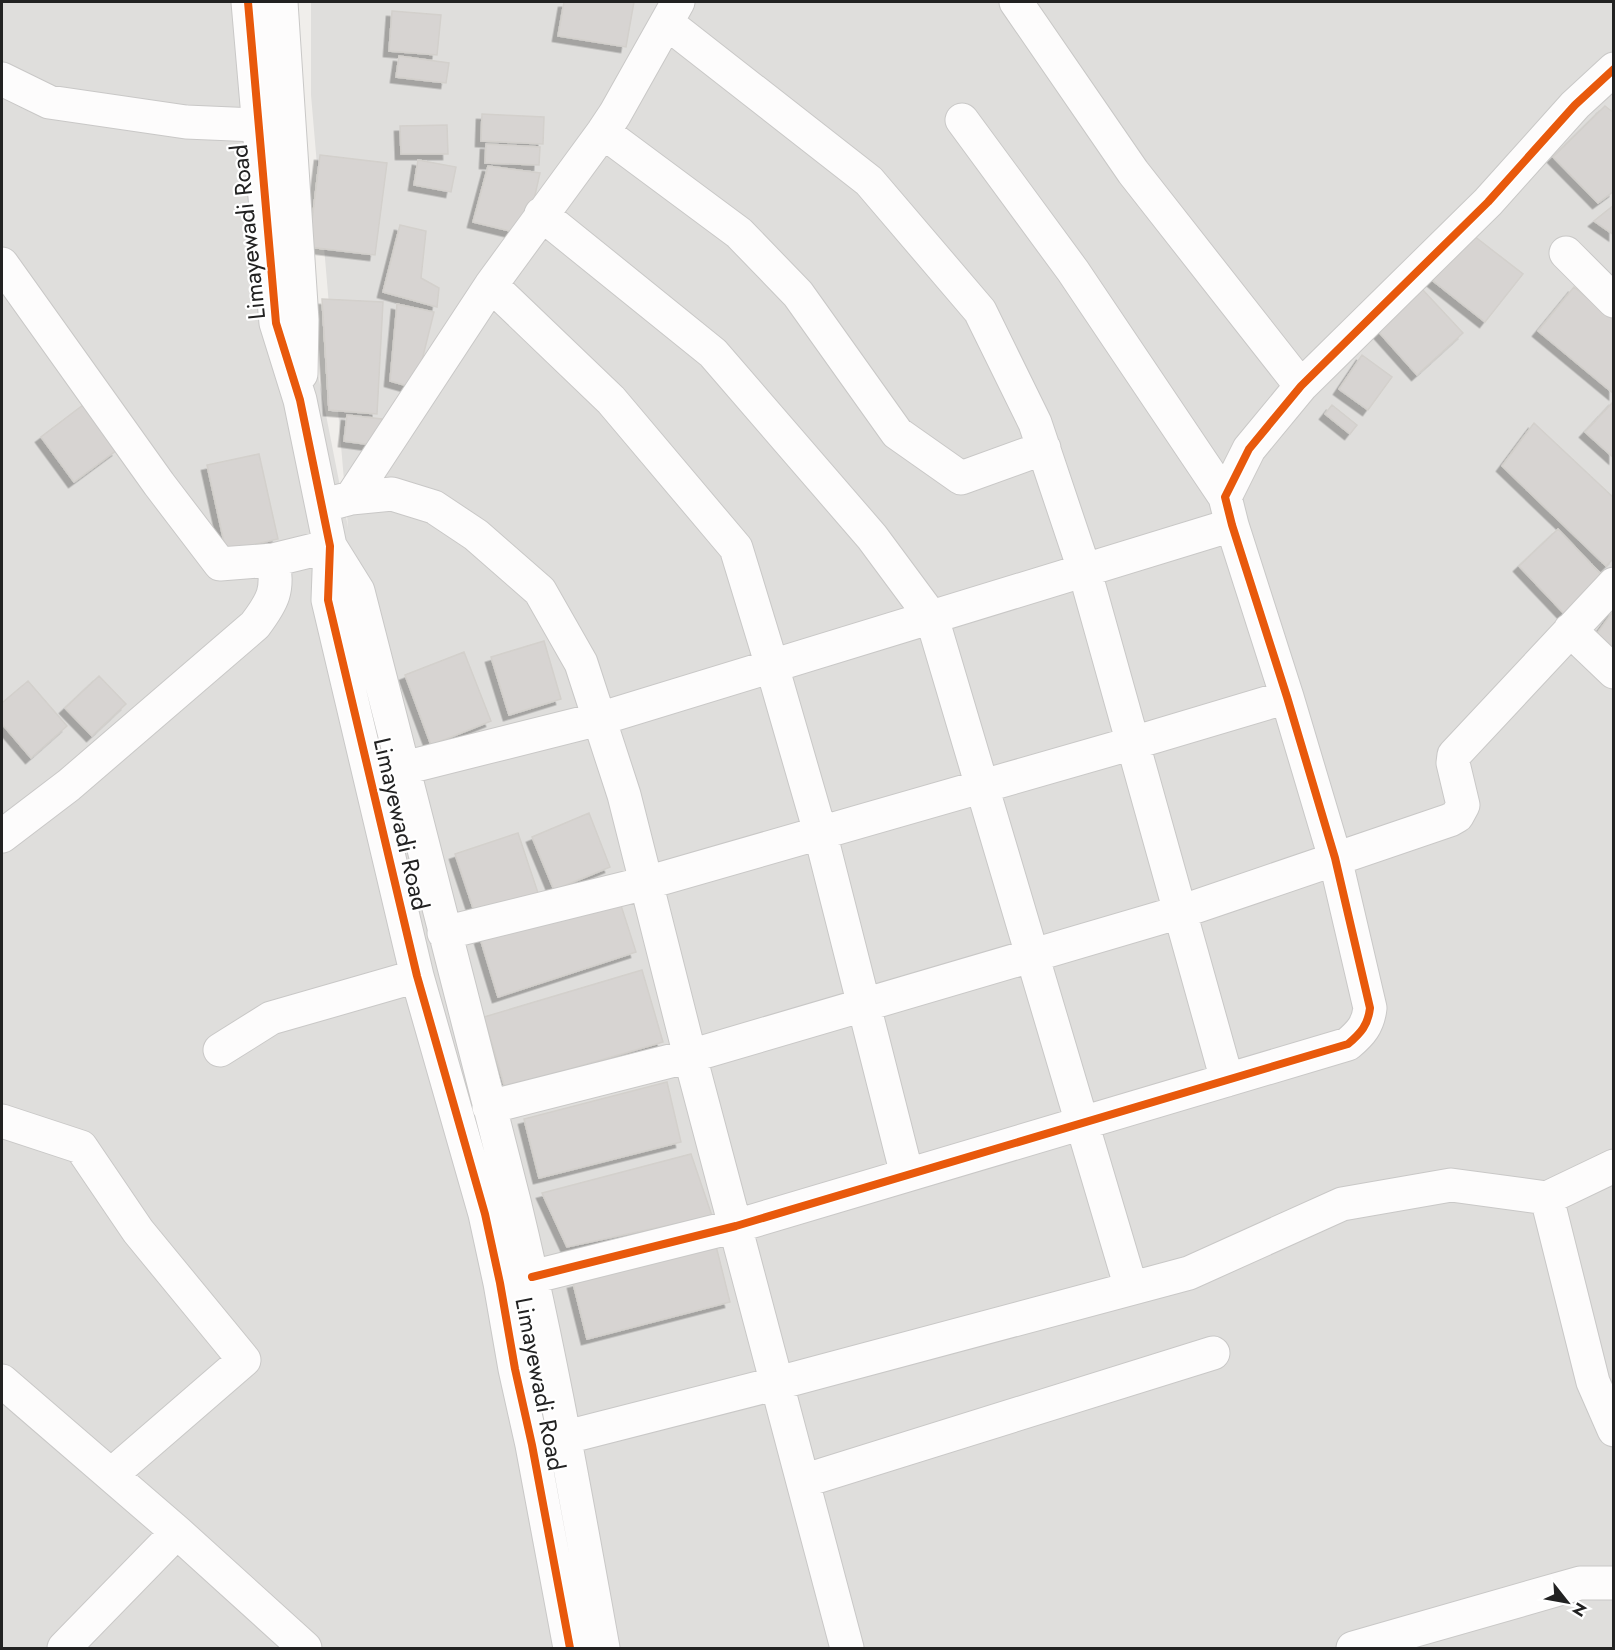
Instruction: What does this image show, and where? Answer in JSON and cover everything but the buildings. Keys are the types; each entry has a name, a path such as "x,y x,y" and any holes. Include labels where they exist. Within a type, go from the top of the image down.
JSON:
{"street":[{"name":"Limayewadi Road","path":"248,2 276,323 300,400 337,502 330,546 328,600 417,976 485,1214 570,1648"},
{"name":"Limayewadi Road","path":"281,2 302,320 300,400"},
{"path":"1016,2 1133,171 1301,386"},
{"path":"337,502 541,214 603,132 672,12 869,181 980,311 1035,423 1085,572 1227,1080"},
{"path":"404,768 599,719 1085,572 1229,511 1249,449 1301,386 1488,202 1575,105 1614,69"},
{"path":"2,79 49,102 186,122 258,124"},
{"path":"532,1277 736,1226 1348,1044 1360,1034 1369,1020 1370,1008 1335,858 1229,511 1073,272 962,120"},
{"path":"603,132 740,233 798,294 897,433 961,478 1044,448"},
{"path":"541,214 713,352 872,537 932,618 1131,1288"},
{"path":"1566,253 1614,301"},
{"path":"2,264 159,484 220,564 273,560 330,546"},
{"path":"491,285 611,400 736,548 819,832 907,1175"},
{"path":"337,502 392,494 434,507 476,535 540,591 580,663 624,795 690,1056 847,1648"},
{"name":"Limayewadi Road","path":"330,546 358,591 532,1277 565,1438 603,1648"},
{"path":"2,837 69,785 255,625 270,606 276,589 273,560"},
{"path":"489,1107 690,1056 1032,956 1180,912 1441,824 1457,816 1463,805 1453,763 1454,755 1614,584"},
{"path":"1570,630 1614,672"},
{"path":"444,933 646,883 1287,697"},
{"path":"220,1050 271,1018 417,976"},
{"path":"2,1120 81,1147 138,1231 244,1360 111,1475"},
{"path":"532,1445 777,1383 1189,1273 1342,1204 1451,1185 1547,1198 1614,1166"},
{"path":"1547,1198 1593,1382 1614,1430"},
{"path":"803,1481 1213,1353"},
{"path":"2,1381 177,1532 305,1648"},
{"path":"64,1648 177,1532"},
{"path":"1353,1648 1580,1583 1613,1583 1614,1568"}],"shaded area":[{"path":"2,2 245,2 348,527 311,95 311,2 1613,2 1613,1648 609,1648 535,1455 589,1648 2,1648"}],"cycle path":[{"path":"248,2 276,323 300,400 330,546 328,600 417,976 485,1214 570,1648"},
{"path":"532,1277 736,1226 1348,1044 1360,1032 1366,1024 1370,1008 1335,858 1225,497 1249,449 1301,386 1488,202 1575,105 1614,69"}]}
